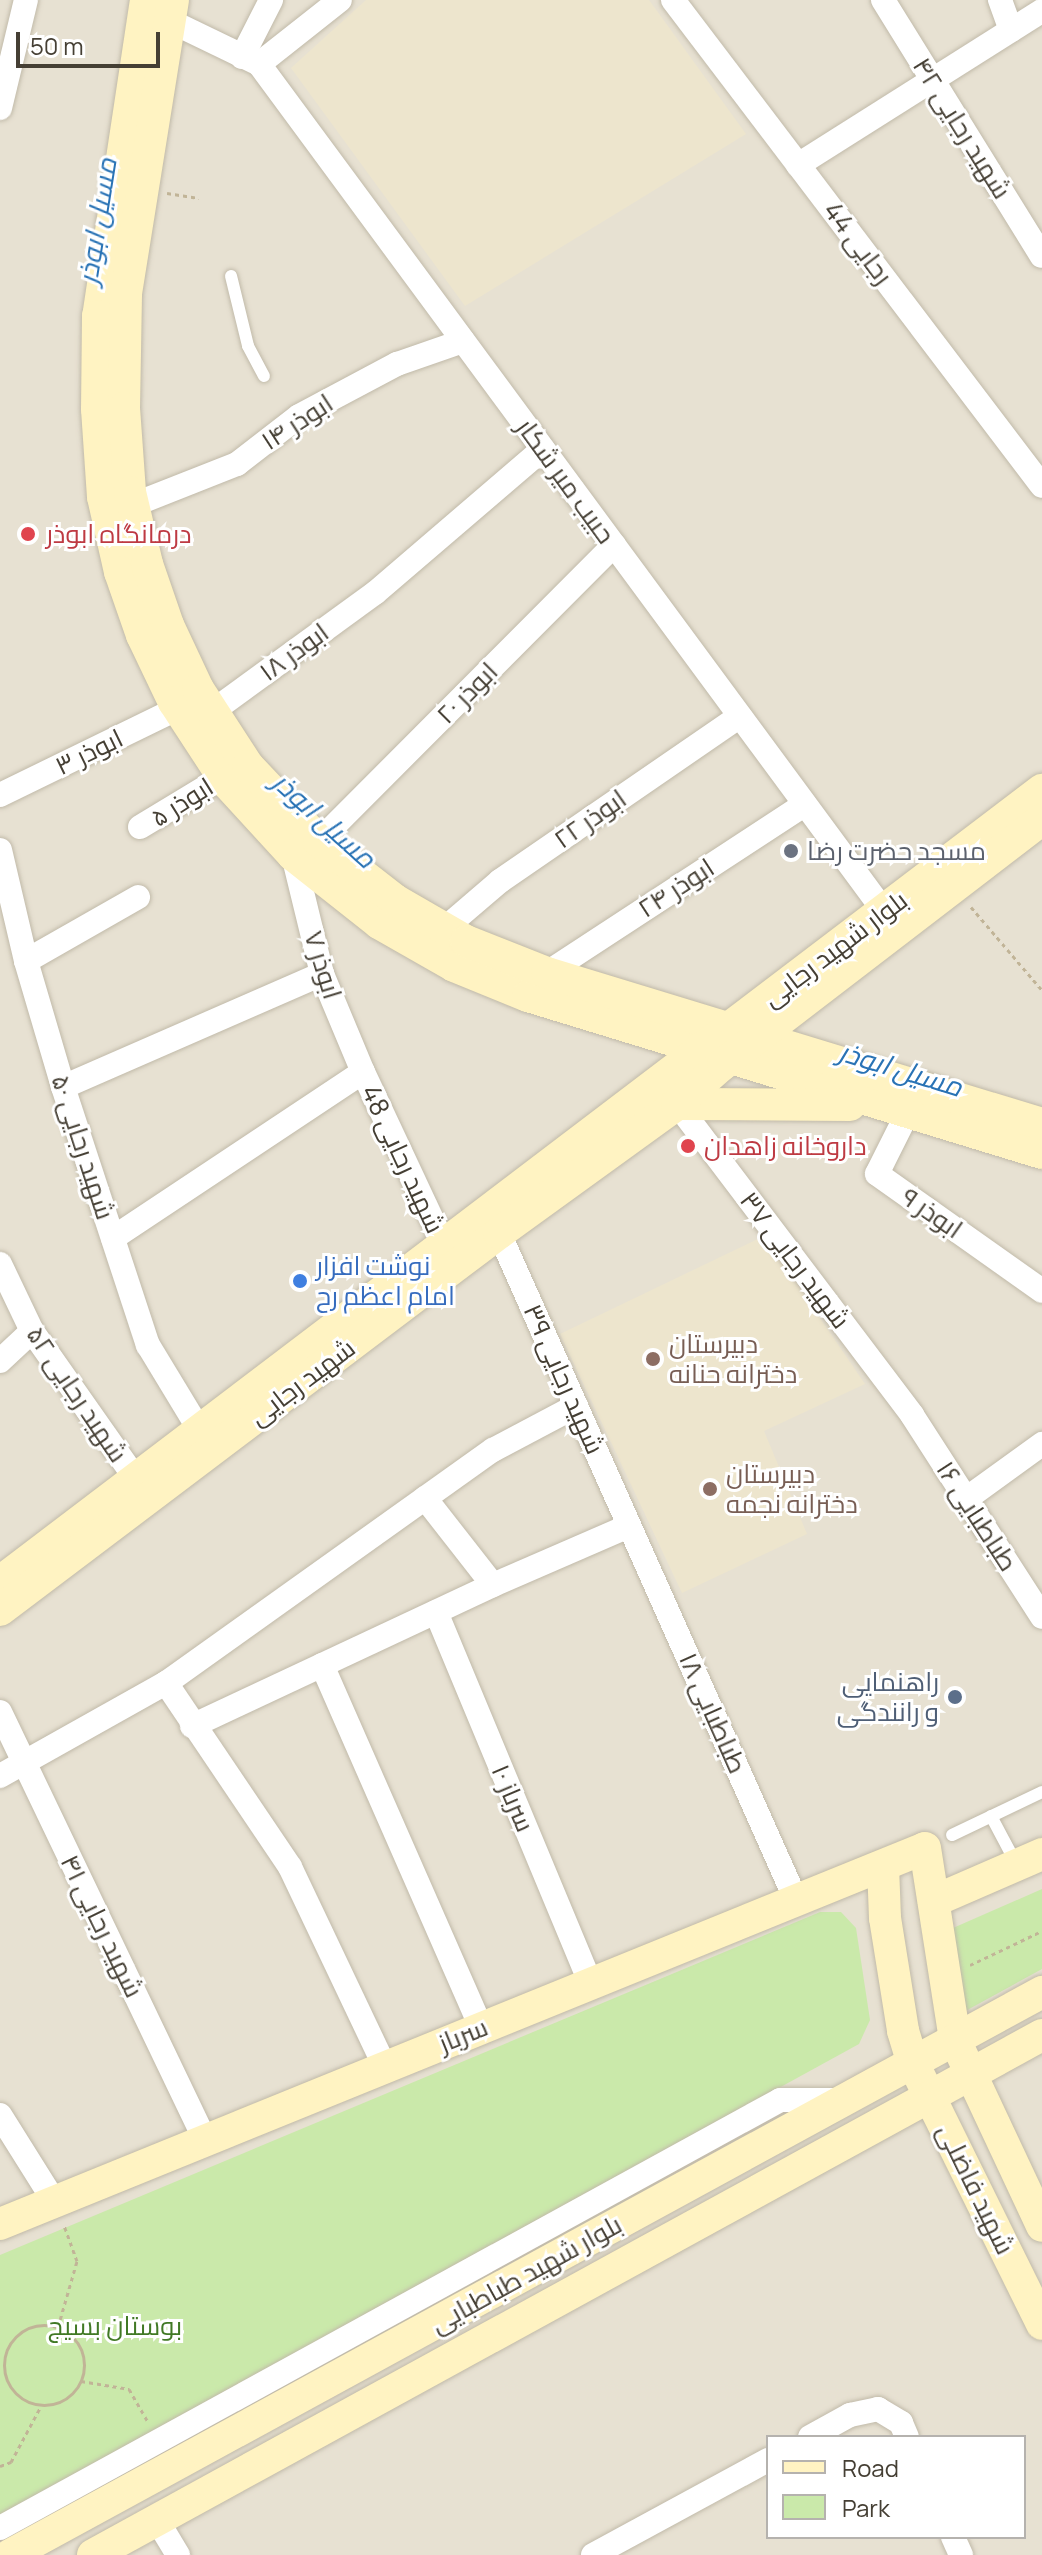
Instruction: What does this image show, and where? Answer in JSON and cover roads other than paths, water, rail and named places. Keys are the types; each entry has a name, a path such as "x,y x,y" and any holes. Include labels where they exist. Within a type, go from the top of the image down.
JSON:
{"main road":[{"path":"146,0 101,286 97,409 103,497 120,572 142,635 178,708 223,777 306,848 379,923 454,966 528,996 730,1043 1042,1124"},
{"path":"172,10 126,295 124,408 133,505 147,564 168,625 213,711 306,848 444,929 547,973 896,1108 1042,1153"},
{"name":"بلوار شهید رجایی","path":"730,1043 884,911 1042,790"},
{"name":"بلوار شهید رجایی","path":"730,1043 954,887 1042,819"},
{"name":"شهید رجایی","path":"0,1610 499,1233 677,1104 730,1043"},
{"name":"شهید رجایی","path":"0,1582 444,1245 730,1043"},
{"path":"677,1104 896,1108"},
{"name":"سرباز","path":"0,2224 938,1841"},
{"name":"شهید فاضلی","path":"938,1841 934,1901 955,2040 1042,2226"},
{"path":"934,1901 1030,1859"},
{"name":"شهید فاضلی","path":"883,1866 885,1918 903,2031 913,2063 1042,2324"},
{"name":"بلوار شهید طباطبایی","path":"10,2555 1042,1992"},
{"name":"بلوار شهید طباطبایی","path":"93,2555 1042,2035"}],"street":[{"path":"0,108 26,0"},
{"path":"250,60 271,0"},
{"path":"250,60 340,0"},
{"name":"رجایی 44","path":"673,0 1042,486"},
{"name":"شهید رجایی ۴۲","path":"883,0 1042,256"},
{"path":"1000,0 1011,30"},
{"path":"172,10 250,60"},
{"path":"798,165 1042,11"},
{"name":"حبیب میر شکار","path":"250,60 463,341 884,911"},
{"name":"ابوذر ۱۴","path":"133,505 237,464 299,416 397,364 463,341"},
{"name":"ابوذر ۱۸","path":"213,711 375,593 543,449"},
{"name":"ابوذر ۲۰","path":"306,848 614,545"},
{"name":"ابوذر ۳","path":"0,795 178,708"},
{"name":"ابوذر ۲۲","path":"444,929 500,881 740,716"},
{"name":"ابوذر ۵","path":"140,827 223,777"},
{"name":"ابوذر ۲۴","path":"547,973 805,804"},
{"name":"ابوذر ۷","path":"306,848 322,974 363,1072"},
{"name":"شهید رجایی ۵۰","path":"0,850 26,961 63,1087 148,1345 200,1431"},
{"path":"26,961 138,897"},
{"path":"63,1087 322,974"},
{"path":"113,1238 363,1072"},
{"name":"شهید رجایی 48","path":"363,1072 444,1245"},
{"name":"شهید رجایی ۳۷","path":"677,1104 912,1415"},
{"name":"ابوذر ۹","path":"896,1108 877,1174 1042,1291"},
{"name":"شهید رجایی ۳۹","path":"499,1233 629,1526"},
{"name":"شهید رجایی ۵۲","path":"0,1264 32,1331 136,1479"},
{"path":"0,1361 32,1331"},
{"path":"0,1776 166,1683 493,1450 576,1406"},
{"name":"طباطبایی ۱۶","path":"912,1415 1042,1617"},
{"path":"966,1499 1042,1444"},
{"path":"425,1498 493,1585"},
{"path":"192,1726 493,1585 629,1526"},
{"name":"طباطبایی ۱۸","path":"629,1526 796,1900"},
{"name":"سرباز ۱۰","path":"436,1612 591,1984"},
{"path":"322,1665 481,2028"},
{"path":"166,1683 192,1726 290,1867 385,2067"},
{"name":"شهید رجایی ۴۱","path":"0,1712 205,2140"},
{"path":"0,2528 780,2100 845,2100"},
{"path":"0,2115 54,2201"},
{"path":"814,2435 850,2415 878,2409 901,2423 906,2435"},
{"path":"593,2555 766,2461"},
{"path":"157,2520 178,2555"}],"lane":[{"path":"231,276 248,346 264,376"},
{"path":"938,1841 1042,1792"},
{"path":"991,1816 1030,1859"}],"place":[{"name":"درمانگاه ابوذر","path":"28,534"},
{"name":"مسجد حضرت رضا","path":"791,851"},
{"name":"داروخانه زاهدان","path":"688,1146"},
{"name":"نوشت افزار امام اعظم رح","path":"300,1281"},
{"name":"دبیرستان دخترانه حنانه","path":"653,1359"},
{"name":"دبیرستان دخترانه نجمه","path":"710,1489"},
{"name":"راهنمایی و رانندگی","path":"955,1697"}],"water label":[{"name":"مسیل ابوذر","path":"96,221"},
{"name":"مسیل ابوذر","path":"325,819"},
{"name":"مسیل ابوذر","path":"901,1068"}],"park label":[{"name":"بوستان بسیج","path":"115,2326"}]}
